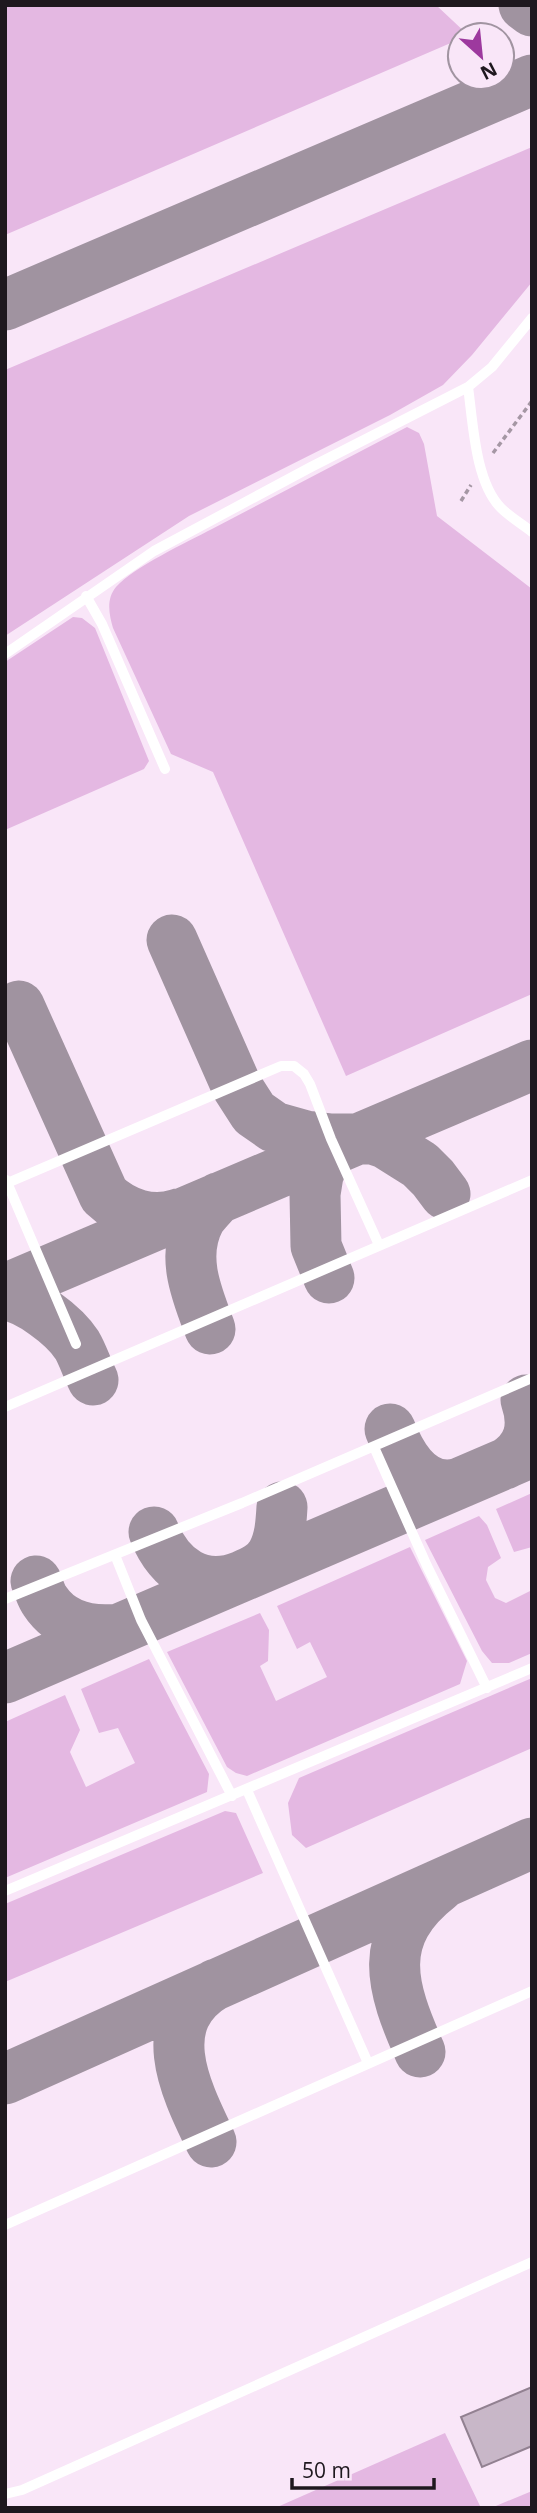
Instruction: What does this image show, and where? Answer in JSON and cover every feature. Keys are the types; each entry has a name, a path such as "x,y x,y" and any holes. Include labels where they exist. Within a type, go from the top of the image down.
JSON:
{"lane":[{"path":"5,654 153,551 468,387 492,367 532,318"},
{"path":"468,387 481,469 488,488 500,508 532,532"},
{"path":"86,596 102,624 165,769"},
{"path":"76,1344 6,1182 281,1066 294,1066 304,1074 310,1084 331,1139 379,1245"},
{"path":"5,1407 532,1180"},
{"path":"5,1599 374,1447 532,1378"},
{"path":"374,1447 427,1566 487,1688"},
{"path":"115,1555 141,1620 232,1796"},
{"path":"5,1891 532,1668"},
{"path":"247,1790 368,2063"},
{"path":"5,2225 532,1991"},
{"path":"5,2494 22,2490 532,2262"}],"path":[{"path":"461,501 481,469 532,401"}],"shaded area":[{"path":"5,5 436,5 453,21 446,21 446,45 5,235"},
{"path":"532,147 532,282 472,355 443,385 390,415 189,516 5,636 5,370"},
{"path":"407,427 419,433 424,444 437,516 532,589 532,994 346,1076 213,772 171,754 113,628 110,602 116,587 148,563"},
{"path":"73,617 82,618 95,628 149,761 144,769 5,830 5,662"},
{"path":"532,1493 532,1547 514,1552 496,1509"},
{"path":"479,1516 487,1525 501,1558 488,1567 486,1580 495,1598 506,1603 532,1590 532,1653 509,1663 492,1663 482,1651 425,1540"},
{"path":"410,1547 467,1661 460,1684 247,1776 227,1767 167,1652 260,1613 269,1630 268,1661 260,1666 276,1701 327,1677 310,1642 297,1649 277,1606"},
{"path":"149,1659 209,1774 207,1792 5,1878 5,1722 65,1695 80,1730 70,1752 86,1787 135,1763 118,1728 99,1733 81,1689"},
{"path":"532,1678 532,1748 306,1848 292,1835 288,1803 299,1778"},
{"path":"225,1811 236,1813 263,1873 5,1982 5,1904"},
{"path":"445,2433 481,2508 275,2508"},
{"path":"532,2491 532,2508 491,2508"}],"building":[{"path":"532,2387 532,2446 482,2467 461,2417"}],"taxiway":[{"path":"524,5 532,11"},
{"path":"5,305 532,80"},
{"path":"172,940 236,1085 254,1113 274,1127 306,1136 373,1139 385,1143 420,1165 445,1194"},
{"path":"19,1006 104,1195 120,1207 139,1215 158,1218 178,1214"},
{"path":"5,1289 532,1065"},
{"path":"329,1278 316,1246 315,1194 323,1163 335,1148"},
{"path":"210,1329 196,1289 191,1247 200,1219 218,1198"},
{"path":"5,1295 24,1301 64,1329 77,1345 93,1380"},
{"path":"505,1464 520,1451 528,1436 530,1419 526,1400"},
{"path":"390,1429 401,1452 425,1479 435,1484 460,1483"},
{"path":"5,1678 532,1452"},
{"path":"154,1532 168,1557 188,1574 213,1582 227,1581 255,1570 269,1558 275,1549 281,1526 282,1507"},
{"path":"36,1581 44,1599 60,1617 78,1626 98,1630 119,1629"},
{"path":"5,2079 532,1843"},
{"path":"420,2052 396,1984 397,1944 405,1925 419,1906 439,1887"},
{"path":"211,2142 184,2079 179,2037 184,2017 196,2000 216,1984"}]}
